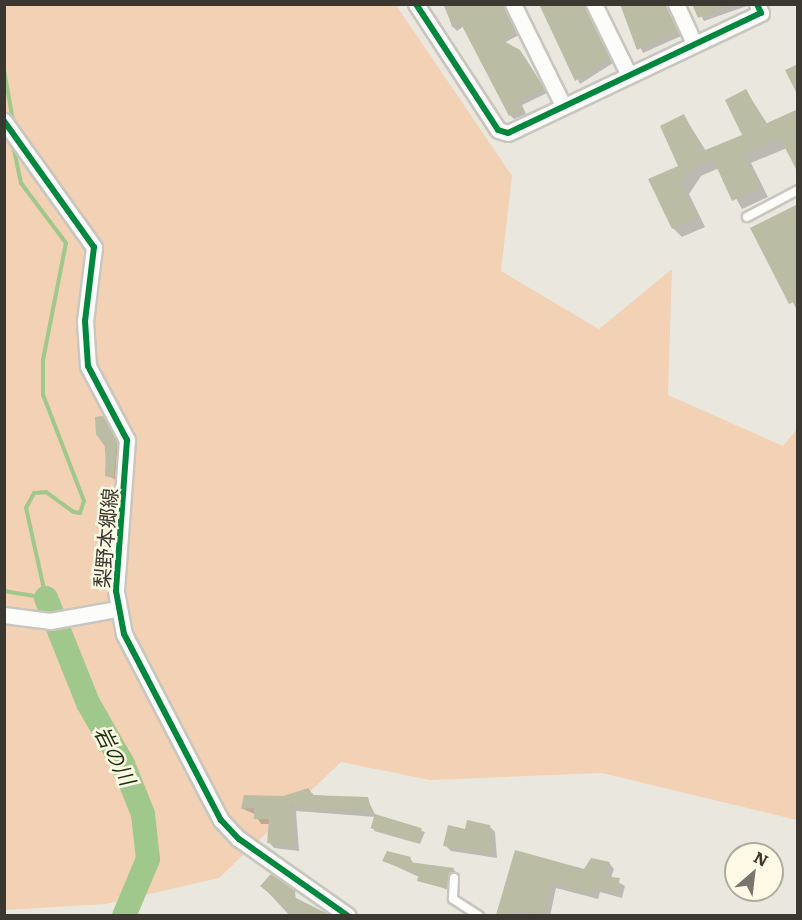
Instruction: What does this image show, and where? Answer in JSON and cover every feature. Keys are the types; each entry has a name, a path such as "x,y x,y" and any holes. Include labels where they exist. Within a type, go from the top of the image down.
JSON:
{"street":[{"path":"416,4 498,130 508,133 628,73 761,13 757,4"},
{"path":"513,4 563,105"},
{"path":"594,4 628,73"},
{"path":"676,4 694,43"},
{"name":"梨野本郷線","path":"4,121 94,247 85,321 88,366 122,427 128,453 117,545 117,609 167,724 221,820 239,839 348,915"},
{"path":"4,615 47,621 117,609"}],"lane":[{"path":"747,217 798,190"},
{"path":"453,878 453,899 479,915"}],"shaded area":[{"path":"5,5 396,5 512,176 501,271 599,329 672,269 668,395 783,446 797,429 797,820 602,773 430,780 341,762 219,878 106,904 5,910"}],"building":[{"path":"445,4 501,4 515,31 500,39 520,50 544,88 518,101 523,109 509,116 460,22 452,27"},
{"path":"539,4 584,4 610,58 575,81"},
{"path":"620,4 664,4 678,31 637,50"},
{"path":"692,4 730,4 730,5 698,18"},
{"path":"798,64 798,96 785,70"},
{"path":"746,89 765,124 798,109 798,173 780,138 743,154 760,188 732,201 713,159 693,168 680,184 698,218 672,229 648,179 678,166 660,126 684,114 703,151 742,135 725,100"},
{"path":"798,204 798,300 789,304 750,228"},
{"path":"103,416 117,442 114,478 105,476 106,448 96,434 95,417"},
{"path":"309,788 309,795 368,797 372,812 292,807 295,846 267,843 269,819 254,819 254,808 241,809 244,795 283,796"},
{"path":"375,814 422,828 417,843 371,828"},
{"path":"467,820 490,825 492,853 443,846 448,825 465,829"},
{"path":"515,850 584,869 591,858 610,862 604,876 620,878 616,893 595,887 593,894 551,883 545,915 517,910 515,915 496,915"},
{"path":"387,851 411,857 409,862 454,868 447,889 417,881 419,874 382,861"},
{"path":"271,874 296,891 292,896 330,915 296,915 260,886"}],"waterway":[{"path":"4,70 14,127"},
{"path":"4,591 46,598 26,508 34,493 46,492 74,512 80,513 84,501 43,395 43,360 66,243 21,183 13,144"},
{"name":"岩の川","path":"46,598 88,703 123,764 143,814 148,859 124,916"}],"cycle path":[{"path":"416,4 498,130 508,133 761,13 757,4"},
{"path":"4,121 94,247 85,321 88,366 127,440 116,591 124,634 221,820 239,839 348,916"}]}
